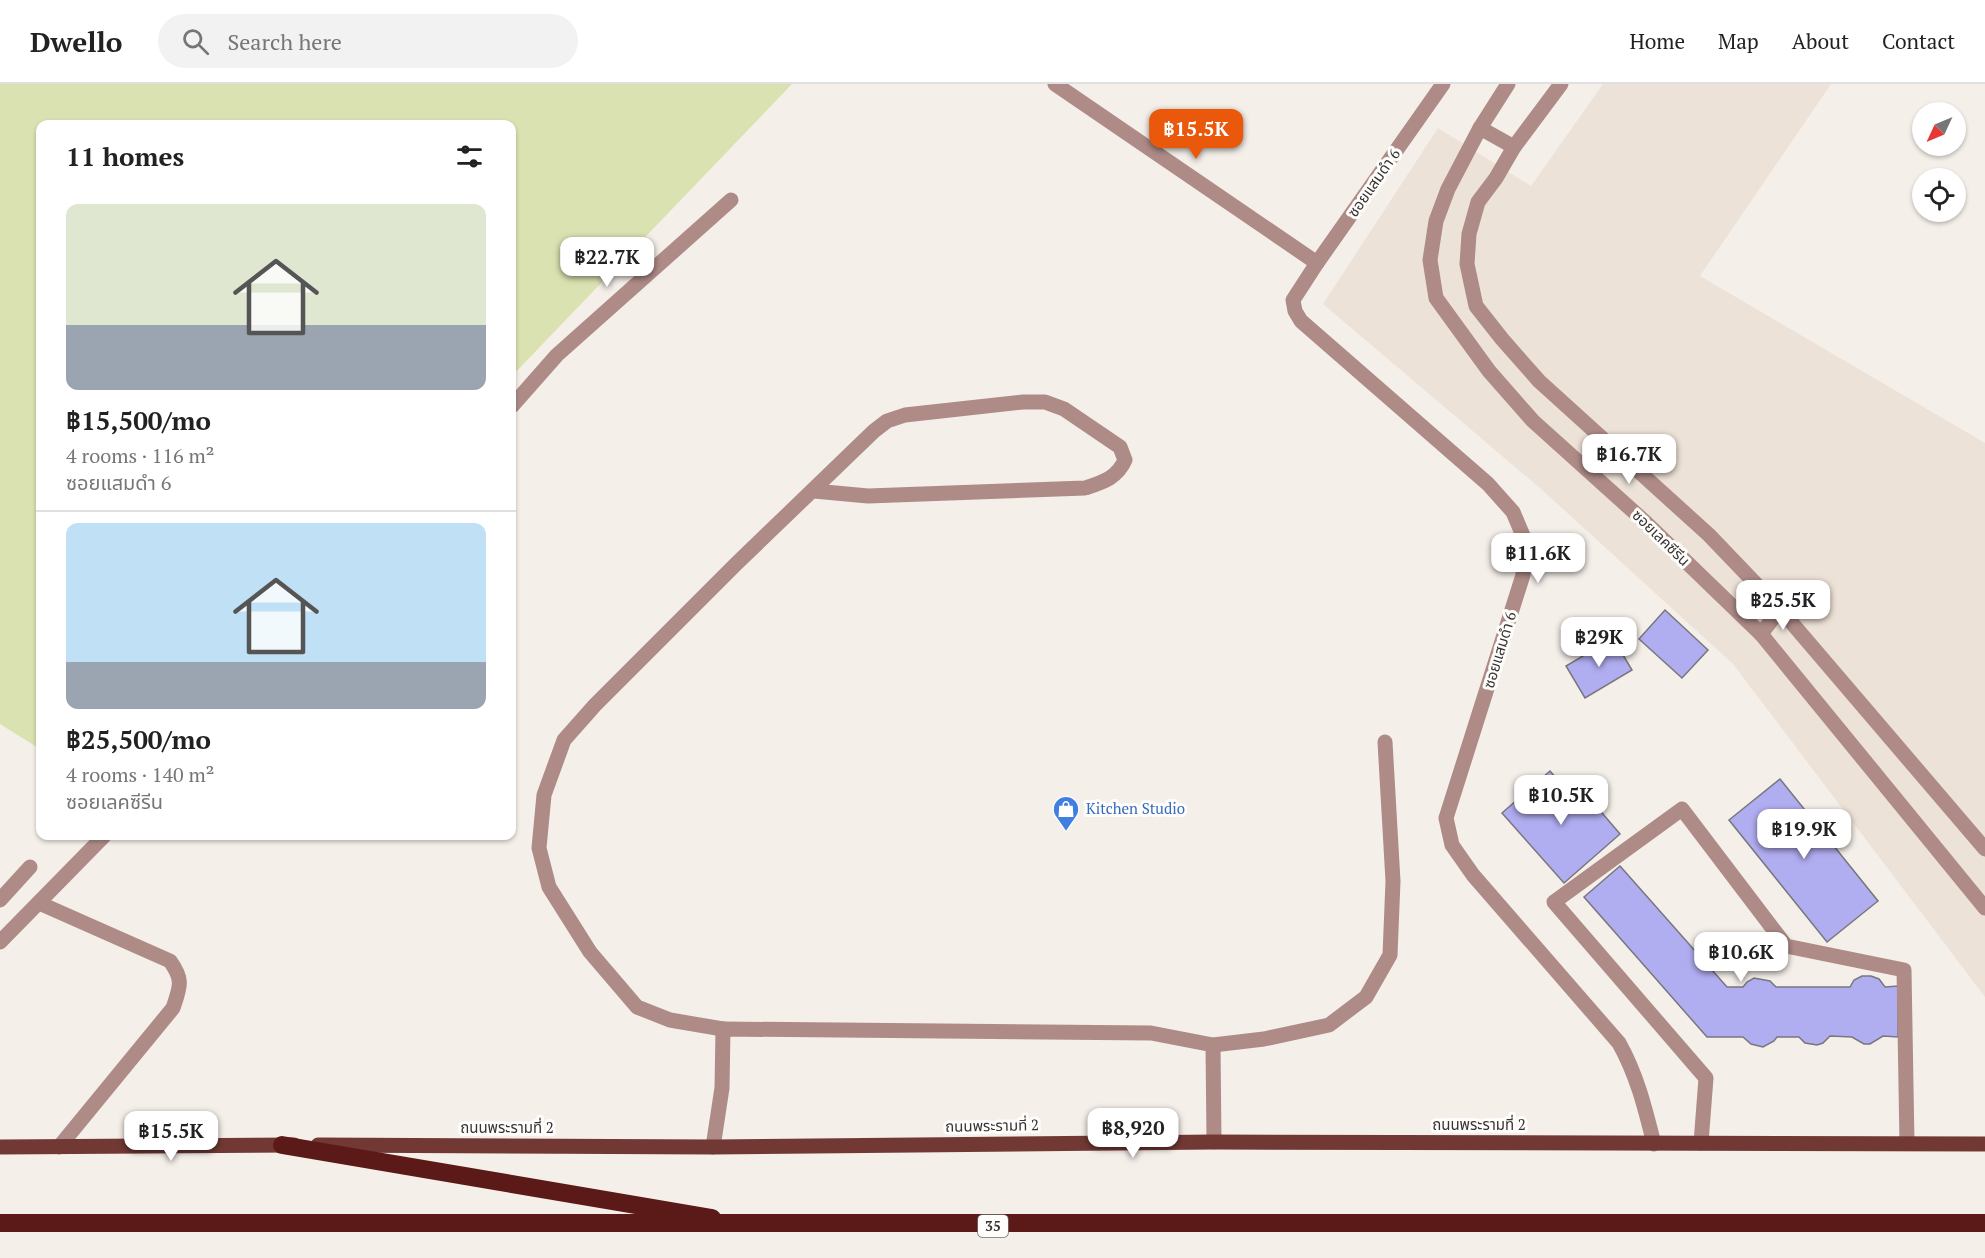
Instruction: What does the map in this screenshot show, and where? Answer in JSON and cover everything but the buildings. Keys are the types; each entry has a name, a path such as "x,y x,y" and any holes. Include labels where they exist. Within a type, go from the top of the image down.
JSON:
{"highway":[{"path":"282,1145 752,1225"},
{"path":"0,1225 1985,1223"},
{"name":"35","path":"0,1225 1985,1229"}],"main road":[{"name":"ถนนพระรามที่ 2","path":"0,1147 282,1145 713,1147 1214,1142 1985,1144"}],"street":[{"path":"1055,84 1317,263"},
{"name":"ซอยแสมดำ 6","path":"1443,84 1317,263 1293,300 1295,311 1301,321 1488,484 1513,512 1524,538 1523,575 1446,818 1452,845 1473,875 1619,1043 1632,1067 1654,1144"},
{"name":"ซอยเลคซีรีน","path":"1508,84 1480,128 1448,189 1436,220 1430,260 1436,298 1489,371 1533,421 1643,520 1761,634 1985,908"},
{"path":"1561,84 1514,147 1496,178 1478,202 1470,234 1467,264 1476,306 1539,381 1709,535 1780,609 1985,849"},
{"path":"1480,128 1514,147"},
{"path":"516,401 557,355 731,200"},
{"path":"814,491 868,496 1084,488 1105,482 1120,472 1125,460 1120,447 1064,409 1045,402 1023,402 905,415 887,422 874,431 728,572 595,705 564,740 544,795 539,848 549,887 590,952 637,1007 670,1020 723,1029 1152,1033 1213,1045 1264,1039 1329,1025 1366,997 1390,955 1393,881 1385,742"},
{"path":"1761,634 1780,609"},
{"path":"1701,1143 1706,1078 1554,902 1682,809 1786,946 1904,970 1907,1143"},
{"path":"0,942 100,840"},
{"path":"0,900 30,867"},
{"path":"39,903 170,961 178,972 181,986 174,1008 59,1147"},
{"path":"713,1147 722,1088 723,1029"},
{"path":"1213,1045 1214,1142"}],"shaded area":[{"path":"1603,84 1831,84 1700,276 1985,443 1985,997 1733,664 1541,489 1323,304 1438,128 1531,186"}],"green space":[{"path":"0,84 792,84 516,372 516,120 36,120 36,746 0,724"}],"place":[{"name":"Kitchen Studio","path":"1066,832"}]}
